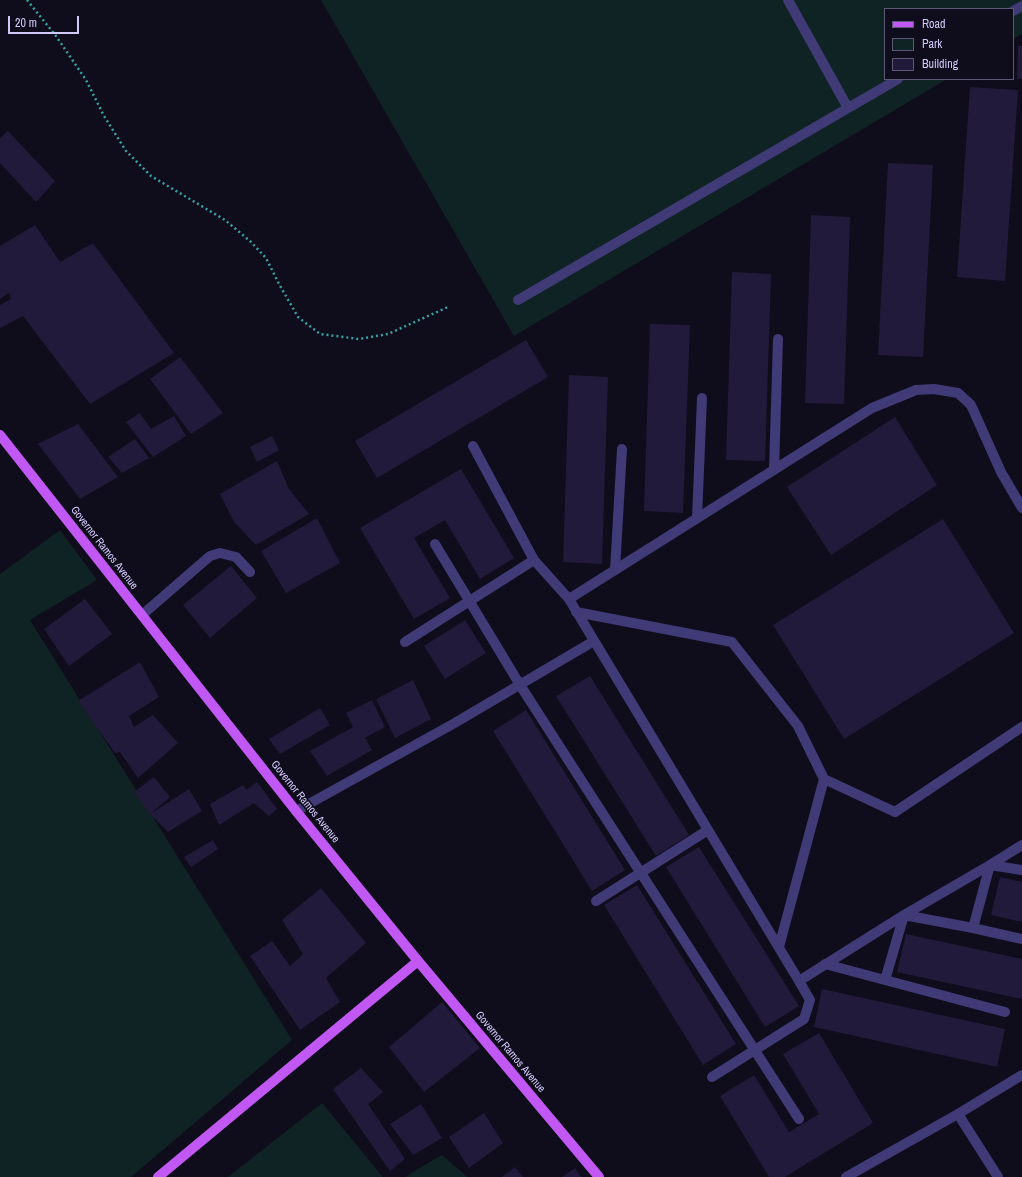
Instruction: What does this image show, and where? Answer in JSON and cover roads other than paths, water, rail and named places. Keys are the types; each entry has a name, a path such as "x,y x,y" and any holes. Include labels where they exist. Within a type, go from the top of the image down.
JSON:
{"main road":[{"name":"Governor Ramos Avenue","path":"0,435 296,811 418,961 599,1177"},
{"path":"158,1177 418,961"}],"street":[{"path":"788,0 848,108"},
{"path":"518,300 896,80"},
{"path":"774,470 778,339"},
{"path":"569,599 872,408 916,390 934,389 958,393 971,405 1001,472 1022,508"},
{"path":"697,518 702,398"},
{"path":"472,446 534,560 569,599 810,1000 804,1019 712,1077"},
{"path":"615,570 622,449"},
{"path":"434,544 520,686 799,1119"},
{"path":"142,615 210,556 220,553 236,557 250,572"},
{"path":"405,642 534,560"},
{"path":"576,612 732,642 798,726 824,779 895,812 1022,727"},
{"path":"296,811 520,686 594,641"},
{"path":"779,948 824,779"},
{"path":"596,902 708,830"},
{"path":"799,981 904,915 1022,845"},
{"path":"990,865 1022,870"},
{"path":"973,928 990,865"},
{"path":"904,915 1022,939"},
{"path":"885,980 904,915"},
{"path":"825,964 1005,1012"},
{"path":"846,1177 1022,1076"},
{"path":"958,1114 998,1177"}]}
